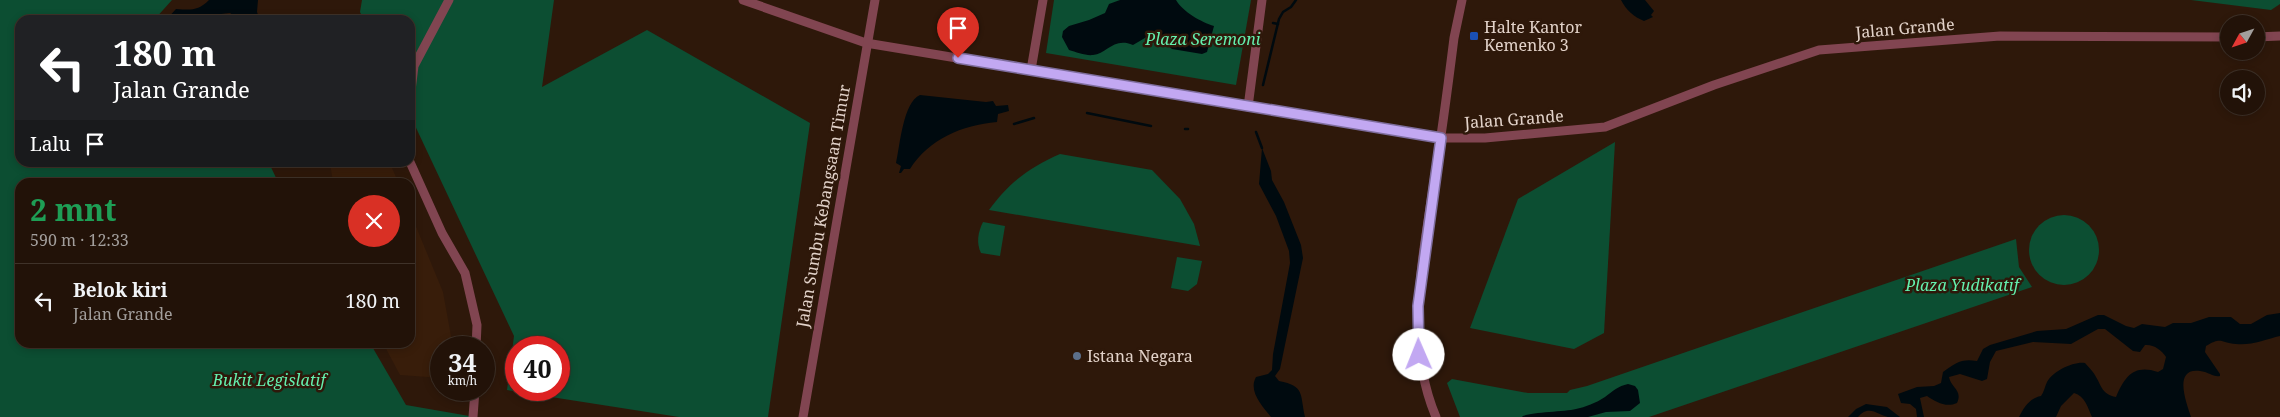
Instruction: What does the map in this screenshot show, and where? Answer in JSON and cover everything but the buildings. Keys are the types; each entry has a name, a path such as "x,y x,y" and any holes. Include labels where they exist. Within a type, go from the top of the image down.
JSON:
{"street":[{"path":"415,64 449,0"},
{"name":"Jalan Grande","path":"743,0 866,43 1441,138 1485,138 1605,127 1714,85 1819,50 2000,36 2220,37"},
{"name":"Jalan Sumbu Kebangsaan Timur","path":"803,417 866,43 875,0"},
{"path":"1031,70 1043,0"},
{"path":"1248,107 1262,0"},
{"path":"1436,417 1428,398 1419,355 1418,306 1454,38 1462,0"},
{"path":"2265,37 2280,36"},
{"path":"412,167 442,233 465,273 477,325 477,336"},
{"path":"473,417 474,401"}],"shaded area":[{"path":"209,0 258,0 258,15 233,15 230,13 220,15 171,15 176,9 186,10 201,6"},
{"path":"1120,0 1176,0 1183,9 1193,16 1214,26 1207,52 1202,54 1172,49 1150,35 1133,45 1126,43 1115,44 1093,55 1069,50 1062,37 1063,31 1069,26 1105,13 1109,4"},
{"path":"1621,0 1645,0 1654,11 1651,15 1653,17 1644,21 1640,19 1628,10"},
{"path":"920,95 986,102 993,101 996,106 1008,105 1009,111 998,114 997,122 971,126 948,135 927,149 910,169 904,169 899,173 901,166 896,163 903,125 910,106 914,99"},
{"path":"1262,148 1271,171 1272,180 1284,202 1301,245 1303,258 1280,369 1275,376 1279,381 1293,386 1300,392 1305,417 1271,417 1257,398 1254,388 1256,377 1268,374 1272,370 1273,354 1290,263 1289,251 1276,216 1259,184"},
{"path":"331,167 392,167 396,178 332,178"},
{"path":"415,224 443,292 451,336 430,336 430,377 400,375 386,348 415,348"},
{"path":"2280,313 2280,336 2247,344 2215,341 2206,346 2205,352 2220,376 2194,371 2188,373 2184,378 2184,394 2191,417 2092,417 2081,397 2074,393 2061,406 2056,417 2019,417 2028,404 2041,396 2050,378 2070,365 2085,363 2094,373 2105,392 2116,397 2123,383 2131,374 2143,370 2158,372 2163,369 2166,357 2160,350 2151,345 2145,345 2140,352 2133,351 2105,329 2098,329 2071,344 2033,342 1996,351 1990,362 1987,379 1982,381 1960,374 1949,377 1959,395 1957,403 1945,405 1927,396 1920,398 1924,417 1917,417 1916,409 1910,404 1901,403 1898,394 1917,387 1934,386 1941,383 1943,372 1959,362 1967,360 1977,361 1983,349 1990,345 2037,331 2066,329 2098,315 2104,315 2134,328 2142,324 2165,327 2173,323 2191,323 2209,317 2231,317 2240,324 2251,324 2267,315"},
{"path":"1628,384 1635,386 1638,390 1640,403 1630,411 1606,412 1588,417 1522,417 1531,414 1583,407 1605,397 1618,387"},
{"path":"1866,404 1887,407 1900,417 1888,417 1873,411 1866,411 1858,417 1848,417 1856,409"}],"green space":[{"name":"Bukit Legislatif","path":"0,0 172,0 158,15 15,15 15,167 271,167 276,178 15,178 15,348 373,348 406,405 475,417 0,417"},
{"path":"362,0 554,0 542,87 647,30 810,123 768,417 679,417 570,400 570,336 514,336 415,126 415,15 362,15 360,12"},
{"name":"Plaza Seremoni","path":"1054,0 1251,0 1236,85 1046,53"},
{"path":"2191,0 2280,0 2280,4 2271,10"},
{"path":"1615,142 1604,333 1574,349 1470,328 1518,199"},
{"path":"1060,154 1152,170 1180,199 1194,224 1200,246 989,210 996,200 1020,177 1039,164"},
{"path":"2057,215 2071,215 2084,221 2093,230 2099,243 2097,263 2089,275 2071,285 2057,285 2044,279 2035,270 2029,257 2029,243 2035,230 2044,221"},
{"path":"983,222 1005,226 1000,256 981,253 978,238"},
{"name":"Plaza Yudikatif","path":"2016,239 2019,267 2032,287 1649,417 1460,417 1447,383 1452,379 1528,393 1567,393 1570,390 1587,386"},
{"path":"1177,257 1202,261 1197,284 1188,291 1171,288"}],"waterway":[{"path":"1263,85 1279,19 1283,12 1291,7 1296,0"},
{"path":"1273,23 1278,24"},
{"path":"1087,113 1151,126"},
{"path":"1014,124 1034,118"},
{"path":"1256,132 1262,148"}],"place":[{"name":"Halte Kantor Kemenko 3","path":"1474,36"},
{"name":"Istana Negara","path":"1077,356"}],"route":[{"path":"958,58 1441,138 1423,257 1418,306 1419,355"}]}
